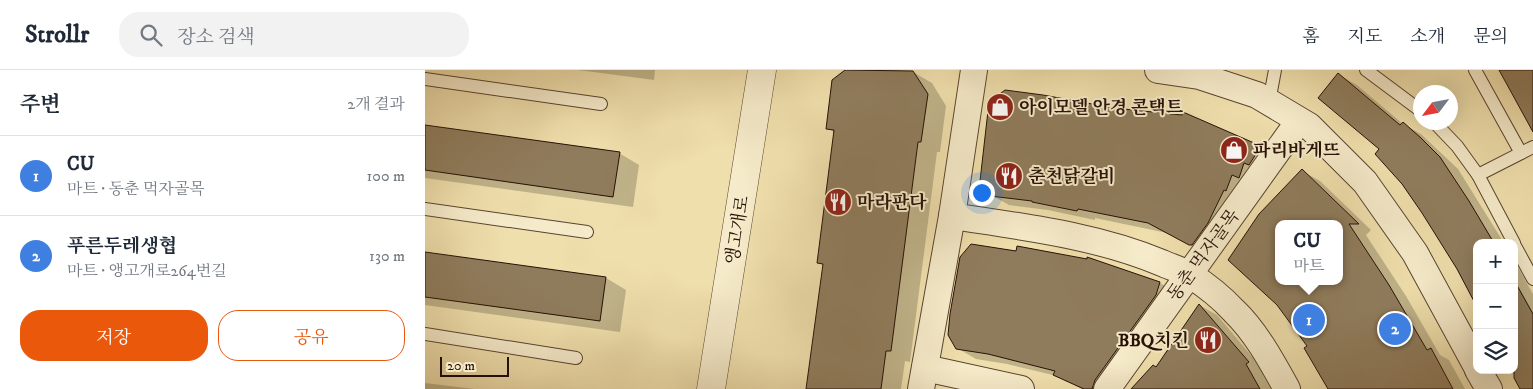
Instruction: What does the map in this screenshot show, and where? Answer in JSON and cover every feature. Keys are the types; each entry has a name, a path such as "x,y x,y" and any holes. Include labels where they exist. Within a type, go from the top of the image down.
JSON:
{"street":[{"name":"앵고개로","path":"711,389 762,70"},
{"path":"974,70 952,216 923,379 1021,389"},
{"path":"1158,70 1199,76 1257,95 1309,126 1365,182 1415,253 1473,360"},
{"name":"동춘 먹자골목","path":"1107,389 1299,121"},
{"path":"952,216 1107,244 1146,256 1189,274 1212,290 1235,312 1271,361 1287,389"},
{"path":"1481,374 1489,389"}],"lane":[{"path":"1269,102 1275,70"},
{"path":"1366,70 1413,105"},
{"path":"1475,70 1521,153"},
{"path":"425,79 601,104"},
{"path":"1441,130 1457,146 1478,175 1512,239"},
{"path":"1478,175 1533,147"},
{"path":"425,209 587,232"},
{"path":"1518,251 1533,279"},
{"path":"425,334 576,358"}],"building":[{"path":"845,70 913,71 928,94 921,142 918,142 891,351 886,351 881,389 806,389 823,264 817,263 834,130 826,129 832,80"},
{"path":"1499,70 1533,70 1533,132"},
{"path":"1338,73 1400,125 1403,122 1440,157 1492,239 1473,239 1473,299 1457,269 1422,213 1402,184 1375,154 1379,149 1318,98"},
{"path":"1005,90 1114,108 1182,115 1183,112 1261,146 1249,165 1244,163 1239,178 1232,175 1226,191 1224,190 1208,223 1192,245 1189,245 1148,223 1032,201 990,196 980,181 989,102"},
{"path":"425,125 620,152 613,197 425,170"},
{"path":"1302,169 1359,224 1349,224 1389,285 1427,350 1431,348 1453,389 1328,389 1304,348 1307,346 1277,305 1228,260 1259,214"},
{"path":"971,244 1016,251 1017,246 1087,259 1087,257 1160,282 1156,295 1095,380 1092,389 1084,389 1053,375 1055,371 988,354 956,349 948,335 950,314 960,257"},
{"path":"425,252 606,277 600,321 425,297"},
{"path":"1518,287 1533,314 1533,389 1520,389 1514,374 1518,374"},
{"path":"1199,304 1249,362 1246,364 1260,389 1131,389 1153,365 1156,367"}],"place":[{"name":"아이모델 안경 콘택트","path":"1000,107"},
{"name":"파리바게뜨","path":"1234,150"},
{"name":"춘천닭갈비","path":"1009,176"},
{"name":"마라판다","path":"838,202"},
{"name":"CU","path":"1309,320"},
{"name":"푸른두레생협","path":"1395,329"},
{"name":"BBQ치킨","path":"1208,340"}]}
